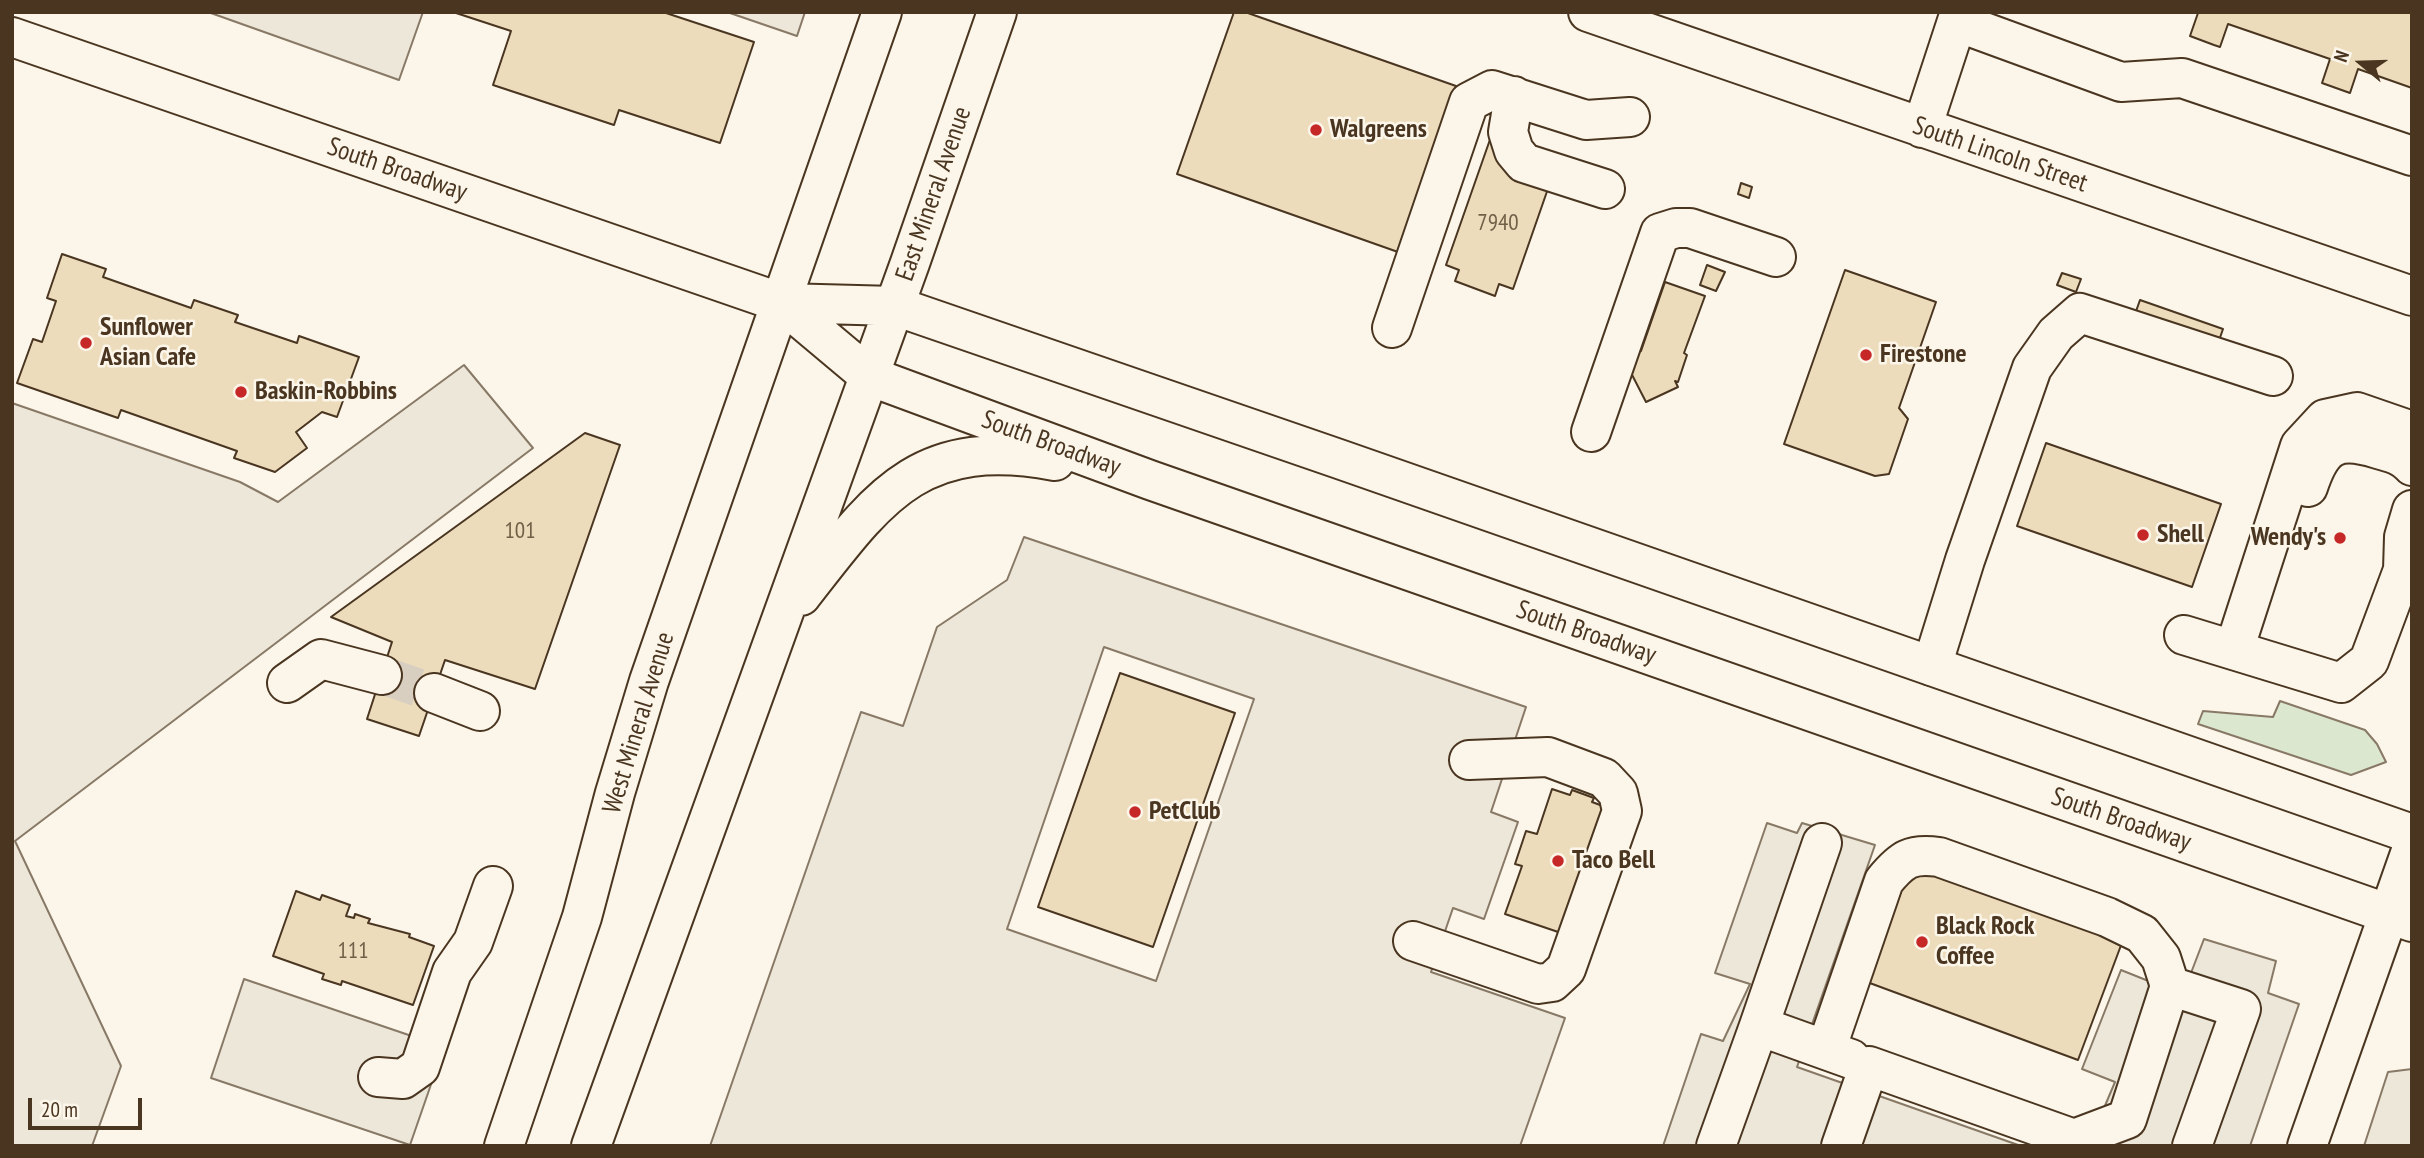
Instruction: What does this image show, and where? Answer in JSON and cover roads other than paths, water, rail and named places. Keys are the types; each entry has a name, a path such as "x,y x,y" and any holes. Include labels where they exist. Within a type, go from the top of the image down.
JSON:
{"main road":[{"path":"782,303 883,12"},
{"name":"East Mineral Avenue","path":"869,376 997,12"},
{"name":"South Lincoln Street","path":"1588,12 2412,296"},
{"path":"1922,128 1958,17 2121,82 2182,78 2412,156"},
{"name":"South Broadway","path":"12,37 782,303 895,306 2412,834"},
{"path":"1392,328 1469,102 1492,90 1586,120 1630,117"},
{"path":"1514,96 1508,132 1514,151 1524,163 1605,189"},
{"path":"1591,432 1660,233 1676,228 1690,228 1776,257"},
{"name":"South Broadway","path":"782,303 869,376 1150,480 2400,919"},
{"name":"West Mineral Avenue","path":"504,1146 582,917 615,793 649,681 782,303"},
{"path":"1932,666 1965,560 2032,368 2056,334 2080,313 2273,376"},
{"path":"590,1146 869,376"},
{"path":"2234,650 2300,446 2325,419 2357,412 2412,431"},
{"path":"2234,650 2281,568 2315,465 2326,451 2341,443 2357,443 2405,458 2412,466"},
{"path":"780,622 859,522 879,501 906,480 937,466 978,456 1009,455 1040,458 1150,480"},
{"path":"2183,635 2341,683 2369,661 2407,562 2404,537 2412,510"},
{"path":"287,683 321,659 382,675"},
{"path":"434,693 480,711"},
{"path":"1413,941 1538,984 1552,982 1566,969 1622,811 1618,793 1604,778 1548,757 1469,760"},
{"path":"1716,1146 1822,843"},
{"path":"2307,1146 2400,919 2412,848"},
{"path":"1759,1026 2074,1139 2127,1118 2170,986 2161,958 2142,934 2106,917 1939,858 1912,856 1896,867 1884,881 1826,1050"},
{"path":"378,1077 403,1079 420,1067 452,972 473,943 493,886"},
{"path":"2170,986 2241,1009 2192,1146"},
{"path":"1841,1146 1869,1066"}],"tunnel":[{"path":"382,675 434,693"}],"place":[{"name":"Walgreens","path":"1316,130"},
{"name":"Sunflower Asian Cafe","path":"86,343"},
{"name":"Firestone","path":"1866,355"},
{"name":"Baskin-Robbins","path":"241,392"},
{"name":"Shell","path":"2143,535"},
{"name":"Wendy's","path":"2340,538"},
{"name":"PetClub","path":"1135,812"},
{"name":"Taco Bell","path":"1558,861"},
{"name":"Black Rock Coffee","path":"1922,942"}]}
